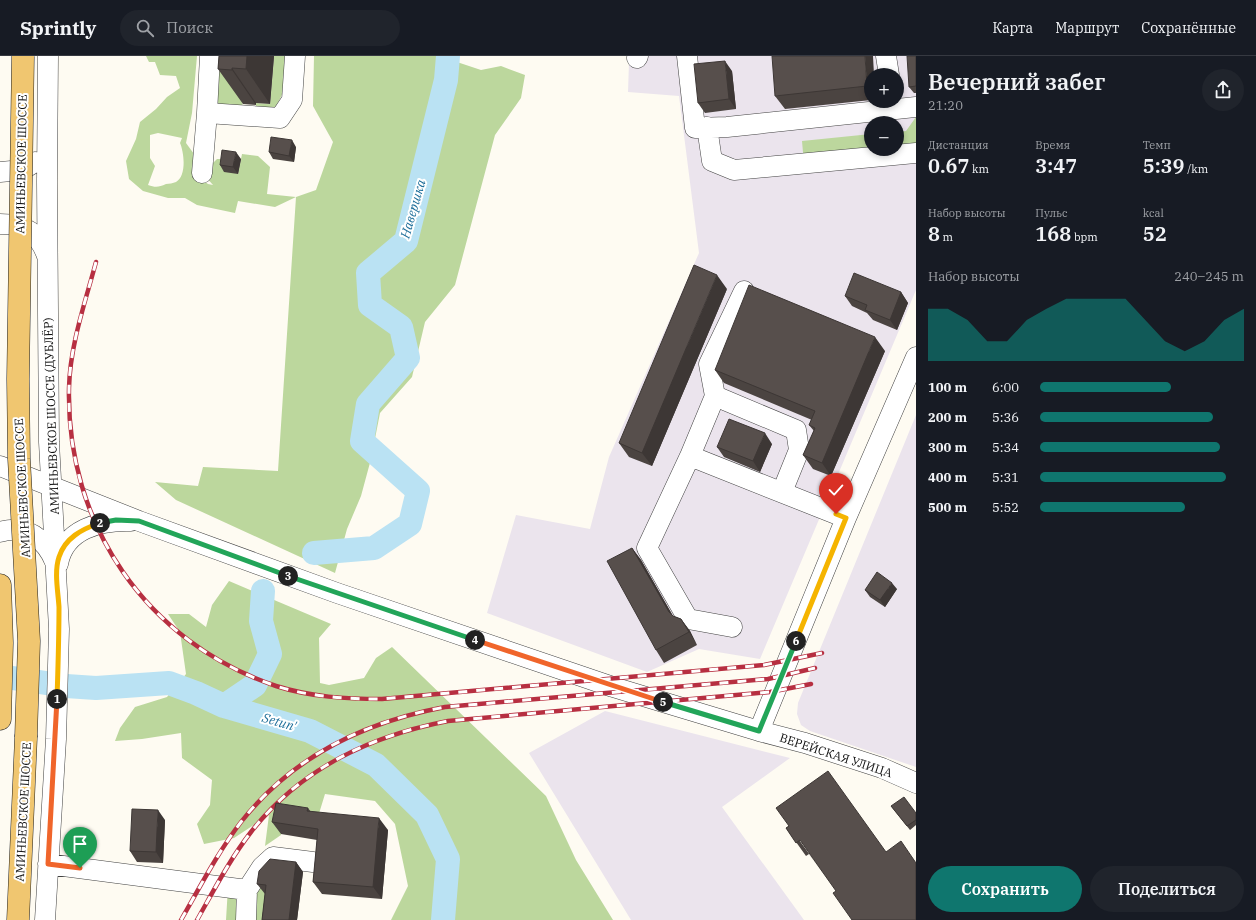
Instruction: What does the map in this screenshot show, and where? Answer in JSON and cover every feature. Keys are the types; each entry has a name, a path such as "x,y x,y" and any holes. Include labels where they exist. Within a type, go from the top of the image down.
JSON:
{"main road":[{"name":"АМИНЬЕВСКОЕ ШОССЕ","path":"18,920 29,642 19,459 18,379 23,56"},
{"path":"0,585 2,642 0,719"}],"street":[{"name":"АМИНЬЕВСКОЕ ШОССЕ (ДУБЛЁР)","path":"45,920 56,739 59,629 57,568 49,442 47,257 48,56"},
{"path":"202,173 210,56"},
{"path":"207,113 280,118 292,100 295,56"},
{"path":"687,56 695,128 867,108"},
{"path":"886,56 888,68"},
{"path":"904,106 916,107"},
{"path":"707,127 712,161 734,170 916,153"},
{"path":"0,172 22,170 35,162 43,150 47,135"},
{"path":"0,224 18,226 31,232 40,240 47,257"},
{"path":"732,627 688,619 648,548 690,456 715,396 709,364 744,292"},
{"path":"759,731 846,518 916,357"},
{"path":"715,396 796,430 799,450 782,492"},
{"path":"4,468 22,470 35,465 45,454 49,442"},
{"path":"690,456 846,518"},
{"name":"ВЕРЕЙСКАЯ УЛИЦА","path":"4,468 139,521 337,593 613,687 759,731 805,742 882,768 916,783"},
{"path":"57,568 59,557 64,547 82,530 99,523 116,520 139,521"},
{"path":"0,532 21,530 36,536 47,547 57,568"},
{"path":"246,920 247,890 262,867 273,857 313,862"},
{"path":"48,864 247,890"}],"shaded area":[{"path":"632,56 916,56 916,290 760,659 699,649 647,672 487,613 516,515 590,529 609,457 699,253 679,96 628,92 629,62"},
{"path":"916,415 916,767 810,731 801,725 797,714 798,703"},
{"path":"605,711 790,758 722,807 804,920 631,920 529,753"}],"green space":[{"path":"146,56 197,56 192,113 186,143 194,154 198,177 208,184 213,185 206,177 209,167 217,159 226,159 238,174 242,154 258,156 270,167 267,194 296,197 275,207 238,201 235,213 197,205 185,198 168,198 143,191 129,179 126,161 136,139 140,122 156,109 167,97 180,88 176,76 160,75 155,62 149,62","holes":["158,133 182,138 180,143 183,152 184,164 182,175 176,182 153,187 148,185 155,166 150,158 150,135"]},
{"path":"274,56 290,56 286,85 272,112 256,111 256,103 270,104"},
{"path":"314,56 452,56 451,60 481,70 501,66 525,75 521,98 495,135 455,285 425,322 412,377 380,413 371,459 361,496 347,529 335,573 176,500 155,482 198,486 203,467 278,471 296,197 316,190 333,142 313,106"},
{"path":"213,59 246,61 242,110 209,108"},
{"path":"916,117 916,153 904,154 904,131 906,131"},
{"path":"864,135 864,156 885,156 804,164 802,141"},
{"path":"229,581 331,624 319,638 320,683 329,685 364,678 376,658 392,647 546,796 576,860 613,920 391,920 408,886 395,824 375,801 325,794 317,820 284,815 281,835 265,846 269,815 234,838 204,844 197,824 210,805 212,780 182,758 181,733 142,739 115,741 120,728 135,707 167,697 186,674 180,632 168,614 189,614 206,627 212,605"},
{"path":"262,867 273,895 270,920 226,920 228,887 247,890"}],"building":[{"path":"219,56 247,56 246,69 218,69"},
{"path":"772,56 865,56 864,86 775,96"},
{"path":"907,56 916,56 916,86 909,87"},
{"path":"725,61 729,99 698,103 694,64"},
{"path":"271,137 292,140 289,156 269,152"},
{"path":"222,150 236,152 233,167 220,165"},
{"path":"694,265 717,275 642,453 619,443"},
{"path":"854,273 901,292 890,320 865,310 867,305 845,296"},
{"path":"749,285 875,337 822,463 803,455 815,428 809,425 815,411 715,370"},
{"path":"729,419 765,433 753,461 717,447"},
{"path":"632,548 669,612 673,616 681,619 689,632 656,650 607,561"},
{"path":"877,572 892,583 880,600 865,590"},
{"path":"828,771 886,852 901,841 916,863 916,920 852,920 833,893 836,891 800,840 796,843 786,828 789,826 776,808"},
{"path":"904,797 916,813 916,820 907,826 891,806"},
{"path":"276,803 308,808 307,811 379,818 373,887 313,882 318,829 272,822"},
{"path":"132,809 158,810 156,852 130,851"},
{"path":"270,859 296,862 289,920 262,920 266,885 257,884 259,871"}],"waterway":[{"name":"Навершка","path":"314,553 374,548 410,524 418,491 362,441 368,404 408,358 401,327 370,305 368,273 406,241 446,80 448,56"},
{"name":"Навершка","path":"224,706 255,685 270,654 261,621 263,591"},
{"name":"Setun'","path":"0,676 66,686 96,688 169,683 224,706 310,731 376,765 427,815 448,859 443,920"}],"railway":[{"path":"96,262 75,340 70,372 69,388 72,438 82,486 99,530 123,572 153,608 188,640 230,666 276,686 302,693 355,699 382,699 764,665 822,653"},
{"path":"181,920 225,845 241,822 261,799 283,778 332,745 386,722 445,707 768,679 815,668"},
{"path":"197,920 236,853 251,832 271,809 292,790 339,758 391,736 419,727 448,721 770,692 811,684"}],"route":[{"path":"80,868 48,864 56,739 59,629 57,568 59,557 64,547 82,530 99,523 116,520 139,521 254,564 613,687 759,731 846,518 836,514"}]}
